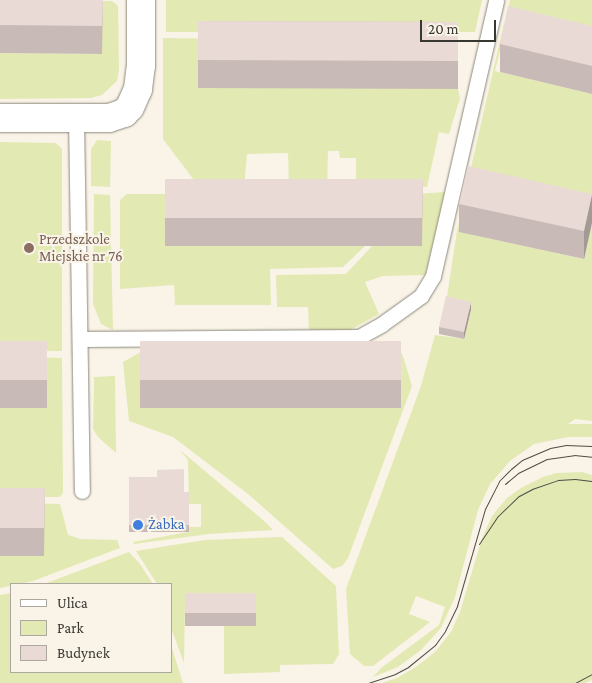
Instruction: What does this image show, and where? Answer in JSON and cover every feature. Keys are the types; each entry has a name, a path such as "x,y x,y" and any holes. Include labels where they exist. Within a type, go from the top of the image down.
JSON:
{"street":[{"path":"0,118 109,118 124,113 135,98 141,66 141,0"}],"lane":[{"path":"80,339 359,337 382,324 421,296 433,276 496,0"},
{"path":"76,118 82,491"}],"green space":[{"path":"166,0 482,0 475,32 166,32"},
{"path":"510,0 592,0 592,35 506,16"},
{"path":"80,1 112,1 118,6 119,69 117,81 102,95 91,98 0,99 0,53 102,54"},
{"path":"504,23 535,30 504,33 495,71 592,94 592,204 469,176"},
{"path":"163,38 226,39 458,89 460,98 449,134 439,132 427,187 356,188 356,158 340,158 339,151 328,151 327,188 289,188 288,153 247,154 244,188 200,188 163,139"},
{"path":"97,140 111,141 110,187 91,186 91,149"},
{"name":"Przedszkole Miejskie nr 76","path":"0,142 56,143 62,149 62,351 0,351"},
{"path":"467,185 460,232 583,259 592,223 592,421 575,419 568,424 592,424 592,437 568,437 534,444 510,461 490,484 478,510 455,597 441,628 421,650 398,667 373,677 381,668 439,625 445,607 416,596 409,614 430,622 373,666 364,666 350,654 346,589 421,386 435,335 464,339 446,303 457,231"},
{"path":"446,192 425,275 383,276 365,282 379,314 350,330 309,332 308,307 277,307 276,275 346,274 372,246 398,195"},
{"path":"94,194 110,195 113,330 101,324 93,304"},
{"path":"127,194 193,194 365,246 343,267 270,269 271,305 175,305 174,285 120,289 120,200"},
{"path":"141,352 140,408 400,408 401,369 374,353 402,353 412,386 348,558 342,566 333,569 248,494 173,437 129,421 123,362"},
{"path":"21,357 62,358 63,493 60,497 0,497 0,408 47,408"},
{"path":"115,376 116,453 98,437 93,429 94,377"},
{"path":"180,450 273,530 209,534 134,544 133,542 188,532 189,527 201,527 201,504 189,504 188,460"},
{"path":"582,472 592,475 592,680 585,683 382,683 397,678 416,667 435,652 451,632 460,612 482,538 492,516 507,498 521,488 543,477 557,473"},
{"path":"20,503 60,504 68,535 81,539 117,540 120,548 33,581 10,583 10,586 0,588 0,556 44,556"},
{"path":"282,537 336,586 339,654 333,664 280,665 280,672 224,674 224,626 256,626 185,606 184,663 172,631 172,583 156,583 136,551 205,540"},
{"path":"129,552 140,564 152,583 47,583"},
{"path":"10,593 10,673 172,673 172,648 183,683 0,683 0,595"}],"building":[{"path":"0,0 103,0 102,26 0,25"},
{"path":"508,6 592,26 592,66 500,44"},
{"path":"198,21 458,22 458,61 198,60"},
{"path":"468,166 592,194 584,231 459,204"},
{"path":"165,179 423,179 422,218 165,218"},
{"path":"446,296 471,302 464,332 439,327"},
{"path":"0,341 47,341 47,380 0,380"},
{"path":"140,341 401,341 401,380 140,380"},
{"path":"184,469 184,492 189,492 189,525 129,525 129,477 157,477 157,470"},
{"path":"0,488 45,488 44,528 0,528"},
{"path":"185,593 256,593 256,613 185,613"}],"tram line":[{"path":"368,683 395,674 408,667 435,645 445,631 457,606 485,509 499,481 522,460 550,448 565,445 592,446"},
{"path":"505,484 518,473 547,459 574,455 592,457"},
{"path":"479,544 498,516 519,496 532,489 558,480 592,481"},
{"path":"575,683 592,674"}],"place":[{"name":"Przedszkole Miejskie nr 76","path":"29,248"},
{"name":"Żabka","path":"138,525"}]}
